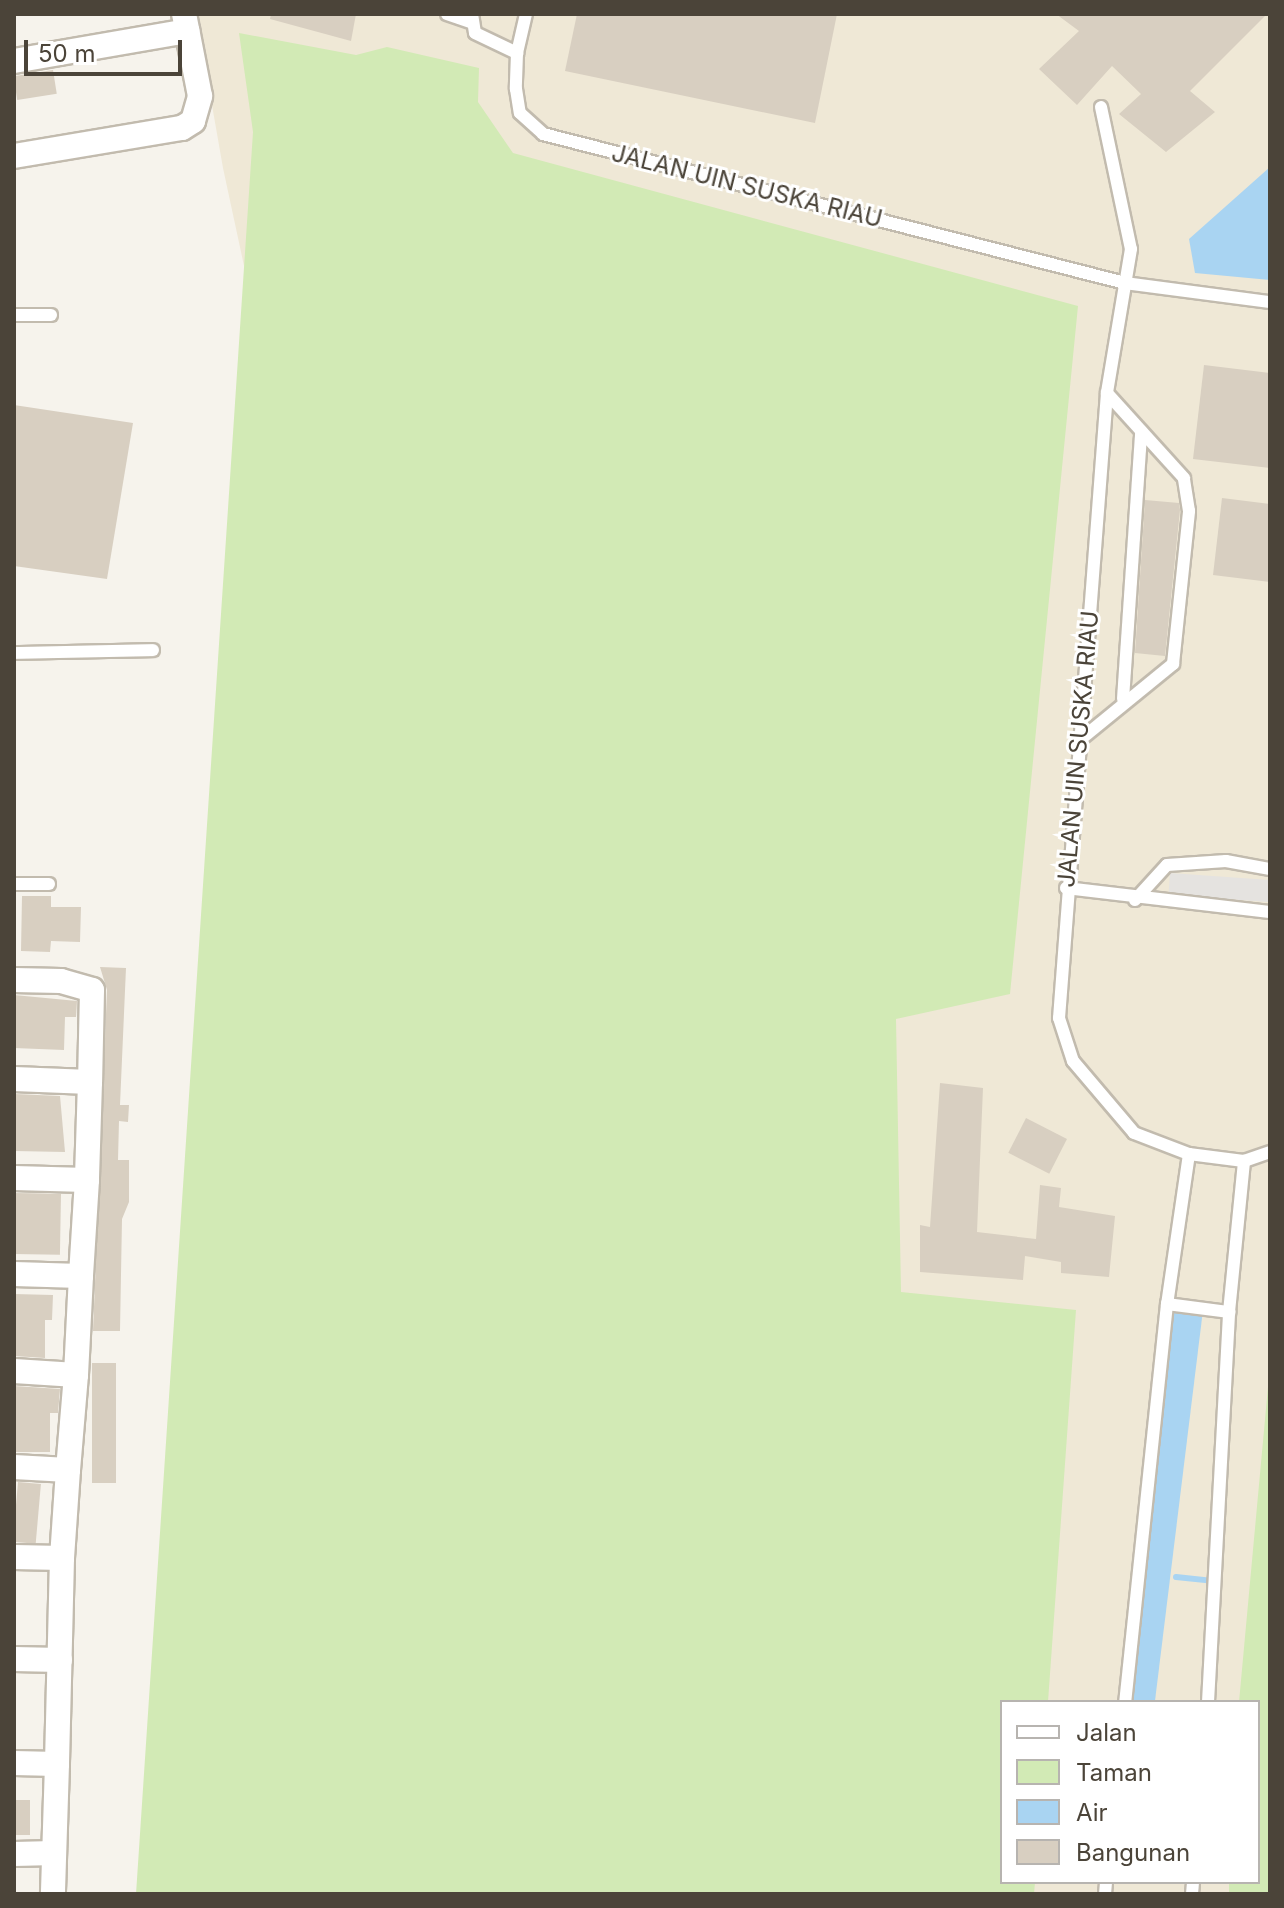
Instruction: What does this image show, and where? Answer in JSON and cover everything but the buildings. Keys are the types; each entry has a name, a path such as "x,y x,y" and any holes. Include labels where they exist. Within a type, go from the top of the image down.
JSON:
{"street":[{"path":"14,61 185,22 200,96 193,121 182,128 14,156"},
{"path":"14,980 69,982 92,990 87,1180 62,1558 53,1894"},
{"path":"14,1079 90,1082"},
{"path":"14,1178 87,1180"},
{"path":"14,1274 81,1276"},
{"path":"14,1371 76,1375"},
{"path":"14,1467 68,1470"},
{"path":"14,1557 62,1558"},
{"path":"14,1659 60,1660"},
{"path":"14,1763 57,1764"},
{"path":"14,1854 54,1853"}],"lane":[{"path":"447,14 471,18 487,42 517,53"},
{"name":"JALAN UIN SUSKA RIAU","path":"526,14 517,53 520,113 543,134 1125,283 1270,302"},
{"path":"1101,107 1131,249 1125,283"},
{"name":"JALAN UIN SUSKA RIAU","path":"1125,283 1107,393 1081,739 1066,888 1059,1018 1073,1061 1134,1133 1189,1154 1244,1161 1270,1152"},
{"path":"14,315 51,315"},
{"path":"1081,739 1123,699 1173,664 1189,511 1184,478 1107,393"},
{"path":"1123,699 1141,432"},
{"path":"14,653 153,650"},
{"path":"1135,900 1167,865 1226,861 1270,869"},
{"path":"14,884 49,884"},
{"path":"1066,888 1135,900 1270,912"},
{"path":"1125,1700 1173,1305 1178,1221 1189,1154"},
{"path":"1208,1700 1223,1311 1237,1234 1244,1161"},
{"path":"1173,1305 1223,1311"}],"shaded area":[{"path":"196,14 1270,14 1270,1894 267,1894 308,564 223,168"},
{"path":"1170,873 1270,880 1268,902 1168,895"}],"green space":[{"path":"239,33 356,55 387,47 479,68 478,102 513,153 1078,306 1010,994 896,1019 901,1292 1076,1310 1048,1700 1000,1700 1000,1884 1035,1884 1034,1894 136,1894 253,132"},
{"path":"1270,1365 1270,1894 1229,1894 1229,1884 1260,1884 1260,1700 1239,1700"}],"water":[{"path":"1270,167 1270,280 1195,273 1189,239"},
{"path":"1171,1308 1203,1312 1155,1700 1123,1700"}],"waterway":[{"path":"1176,1577 1213,1581"}]}
